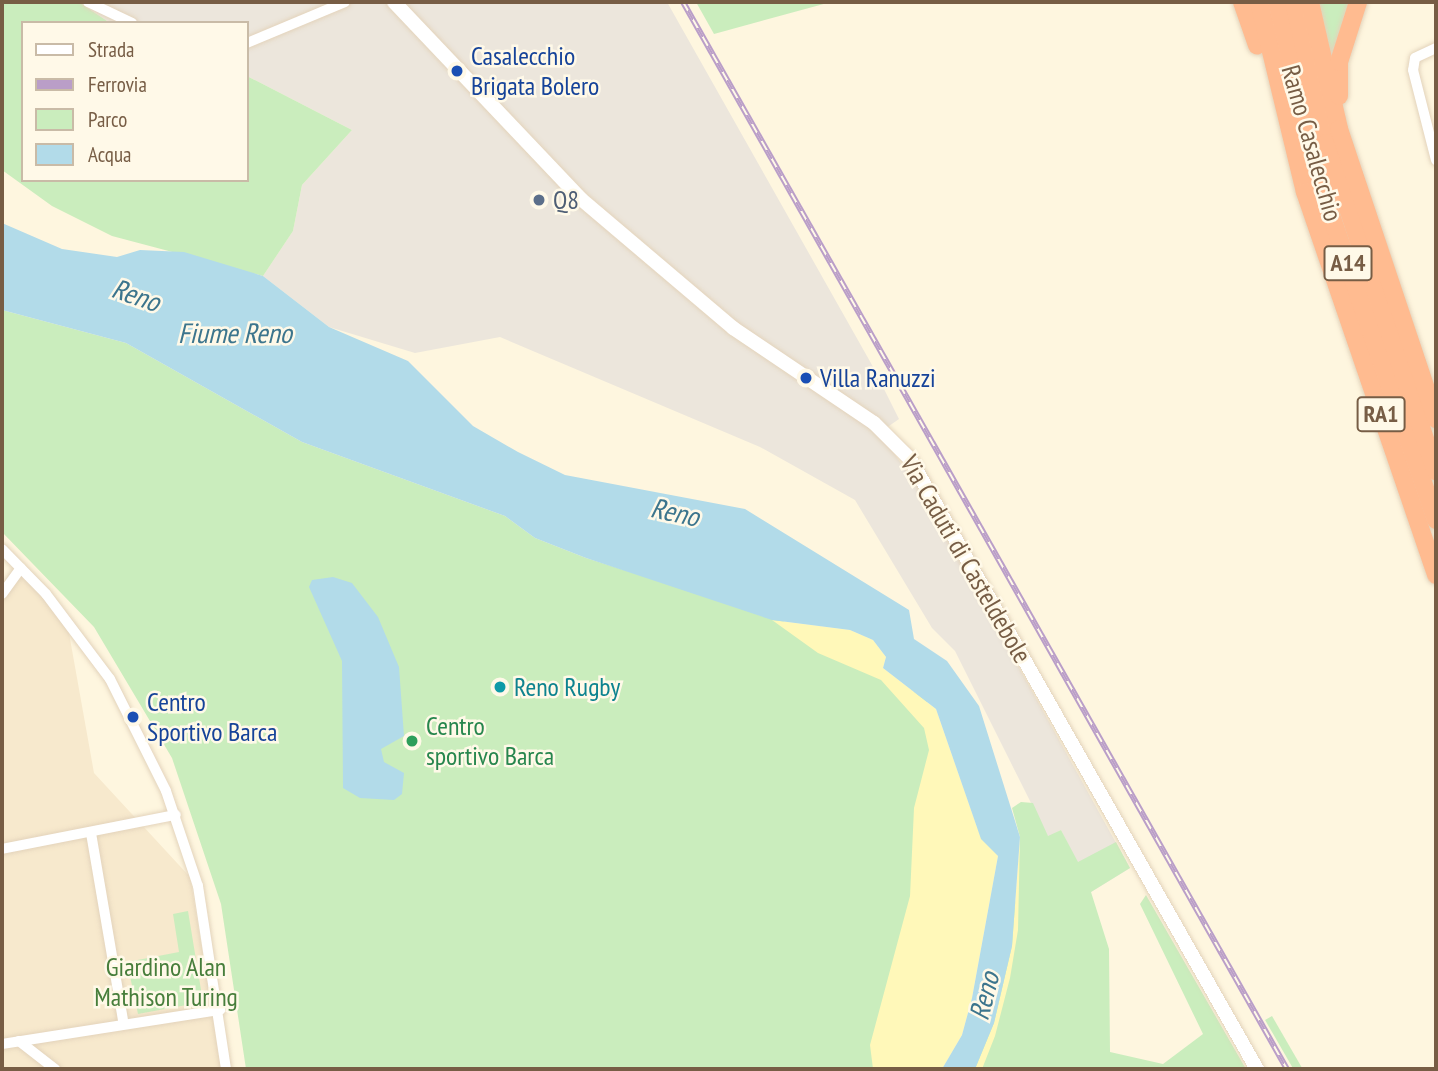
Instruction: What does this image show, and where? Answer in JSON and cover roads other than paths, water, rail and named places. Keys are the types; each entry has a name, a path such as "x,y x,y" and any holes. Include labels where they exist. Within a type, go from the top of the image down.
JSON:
{"highway":[{"path":"1242,2 1288,133"},
{"name":"RA1","path":"1259,2 1288,133 1436,575"},
{"name":"Ramo Casalecchio","path":"1277,2 1322,189 1436,520"},
{"name":"Ramo Casalecchio","path":"1294,2 1326,143 1436,471"},
{"name":"RA1","path":"1310,2 1372,233 1436,419"},
{"path":"1358,2 1337,77 1372,233"}],"main road":[{"name":"Via Caduti di Casteldebole","path":"394,2 543,164 708,308 887,433 910,459 1257,1069"}],"street":[{"path":"88,2 128,21"},
{"path":"248,43 345,2"},
{"path":"1436,48 1415,58 1413,70 1436,160"},
{"path":"2,549 22,568 110,679 176,815 198,886 220,1010 226,1069"},
{"path":"2,594 22,568"},
{"path":"2,847 92,833 176,815"},
{"path":"92,833 123,1021"},
{"path":"2,1044 123,1021 220,1010"},
{"path":"19,1041 55,1069"}],"water":[{"name":"Fiume Reno","path":"2,223 62,249 117,257 140,250 184,252 263,276 329,327 408,361 473,426 518,452 565,475 745,509 909,610 914,639 947,661 979,706 1020,837 1012,946 994,1023 975,1069 942,1069 962,1035 972,998 998,856 981,839 936,709 883,668 886,657 873,640 850,630 772,620 586,558 535,538 505,516 302,442 126,343 2,310"},
{"path":"333,577 352,583 378,617 399,667 404,736 381,749 384,762 404,773 402,794 394,800 360,798 343,788 342,661 309,587 312,580"}],"railway":[{"path":"683,2 1287,1069"}],"place":[{"name":"Casalecchio Brigata Bolero","path":"457,71"},
{"name":"Q8","path":"539,200"},
{"name":"Villa Ranuzzi","path":"806,378"},
{"name":"Reno Rugby","path":"500,687"},
{"name":"Centro Sportivo Barca","path":"133,717"},
{"name":"Centro sportivo Barca","path":"412,741"}],"water label":[{"name":"Reno","path":"136,295"},
{"name":"Reno","path":"675,512"},
{"name":"Reno","path":"984,996"}],"park label":[{"name":"Giardino Alan Mathison Turing","path":"166,982"}]}
